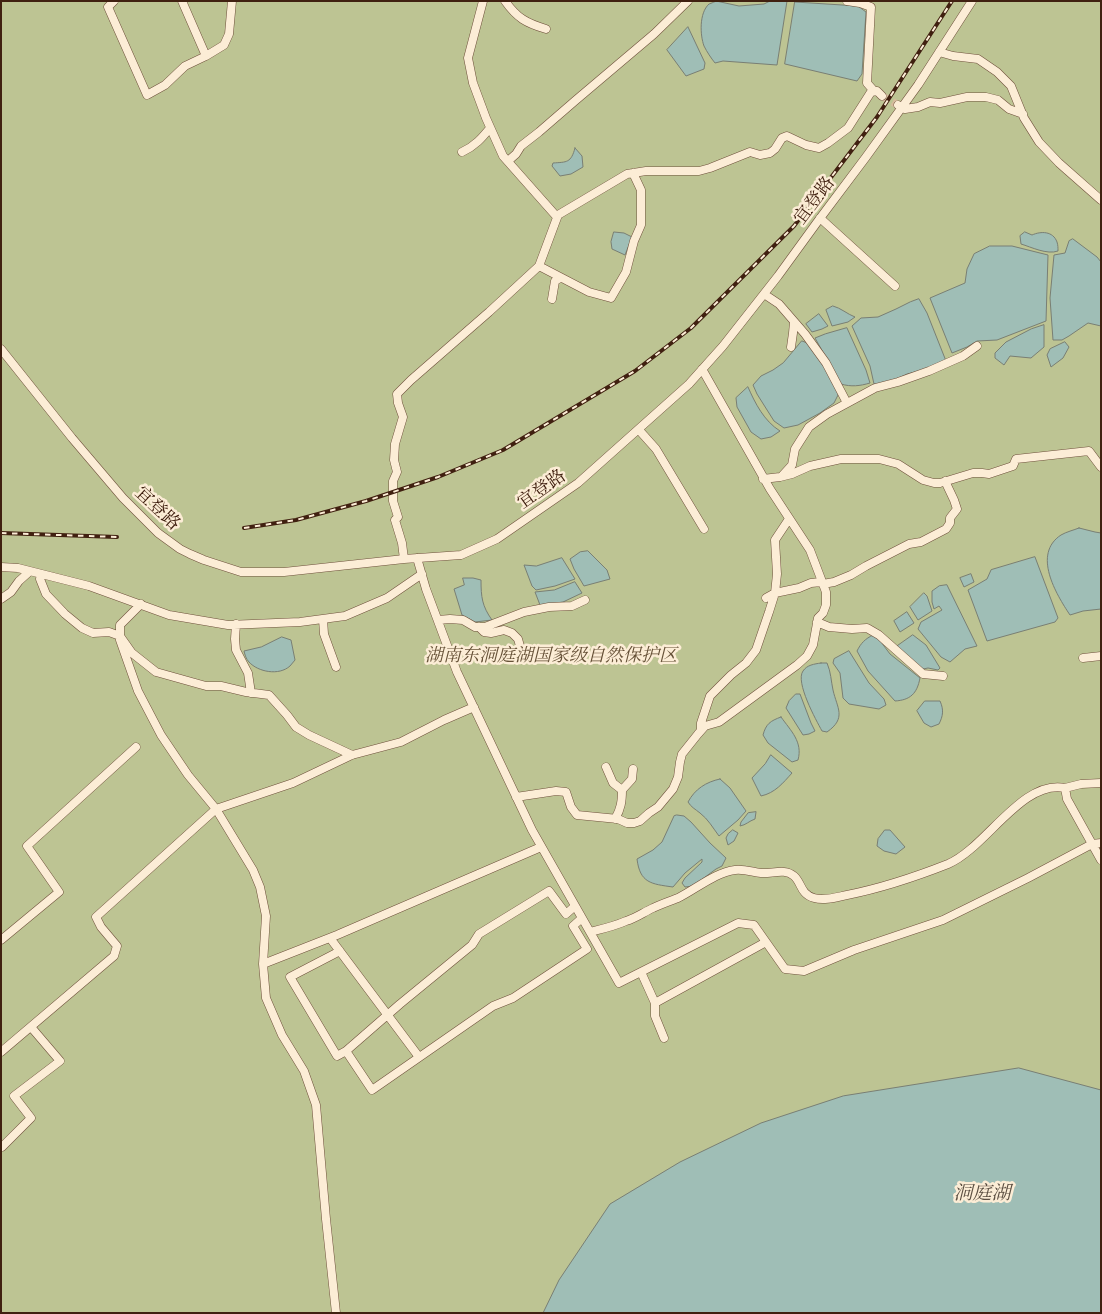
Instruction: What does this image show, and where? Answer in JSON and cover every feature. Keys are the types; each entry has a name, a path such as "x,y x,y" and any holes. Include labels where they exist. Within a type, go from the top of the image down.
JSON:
{"street":[{"path":"114,1 108,7 147,95 165,85 185,66 224,45 229,34 232,1"},
{"path":"182,1 206,56"},
{"path":"483,1 468,58 473,83 490,128 504,156 557,217"},
{"path":"505,1 522,20 546,29"},
{"path":"508,161 521,146 654,34 688,1"},
{"path":"847,1 871,7 867,83 882,96"},
{"name":"宜登路","path":"1,349 123,498 158,533 180,549 204,560 241,572 284,572 461,555 497,539 578,483 689,384 723,346 764,294 866,157 972,1"},
{"path":"939,52 978,59 997,72 1011,86 1023,114 1039,142 1059,163 1101,200"},
{"path":"404,559 402,543 395,520 398,517 393,501 394,481 397,472 394,460 395,444 403,417 397,394 538,266 558,215 627,174 646,171 699,171 750,152 760,155 770,153 782,138 787,136 806,146 819,148 828,144 848,128 874,91"},
{"path":"900,106 905,109 918,107 930,102 966,97 986,97 998,100 1009,109 1023,114"},
{"path":"462,152 470,149 481,140 490,128"},
{"path":"538,266 589,292 611,298 626,272 634,241 641,225 640,190 634,173"},
{"path":"820,218 895,286"},
{"path":"552,299 555,282 560,278"},
{"path":"764,294 779,304 805,334 826,363 847,403"},
{"path":"790,347 794,322"},
{"path":"780,477 792,465 795,449 809,427 827,414 875,388 898,382 963,356 977,346"},
{"path":"516,798 556,791 566,792 571,807 577,815 615,818 634,824 640,821 658,807 673,789 678,777 682,754 701,730 705,726 719,722 797,665 807,656 813,646 816,622 826,605 826,592 810,550 764,479 702,369"},
{"path":"639,430 656,449 704,529"},
{"path":"764,479 792,474 810,466 841,458 880,458 898,464 923,480 934,483 973,473 989,474 1013,466 1016,459 1090,451 1101,467"},
{"path":"766,598 775,592 799,588 811,583 834,582 909,544 921,542 946,529 950,523 950,518 957,509 945,481"},
{"path":"701,730 701,723 710,696 746,663 756,650 775,592 777,574 775,540 789,519"},
{"path":"417,558 458,672 516,798 541,847 619,984 738,922 754,926 785,970 804,971 854,950 943,920 1097,844"},
{"path":"1,568 18,568 89,586 169,615 228,624 300,622 344,616 388,598 422,574"},
{"path":"1,599 11,592 28,573"},
{"path":"41,574 40,579 46,594 65,614 82,628 94,633 109,632 120,636 132,653 156,672 206,686 221,686 269,695 296,727 352,755"},
{"path":"438,620 463,620 476,626 485,627 524,612 549,607 572,606 584,600"},
{"path":"141,604 120,625 120,640 138,692 161,735 188,775 216,809 253,870 260,887 266,916 263,964 266,998 282,1035 304,1071 316,1105 336,1313"},
{"path":"323,619 324,634 336,667"},
{"path":"816,622 829,627 867,628 879,635 923,674 943,676"},
{"path":"236,624 236,650 248,673 251,693"},
{"path":"480,627 484,632 491,633 504,630 512,633 518,639 520,646"},
{"path":"1083,658 1101,656"},
{"path":"1,1052 114,956 117,946 101,927 96,917 216,809 293,783 352,755 401,742 474,707"},
{"path":"1,940 59,892 27,846 136,747"},
{"path":"606,767 613,783 622,790"},
{"path":"615,818 620,812 622,790 632,780 634,769"},
{"path":"590,932 626,922 719,875 733,870 744,869 762,874 787,873 795,877 800,887 808,895 815,898 827,899 874,890 901,882 951,862 964,854 1027,796 1058,786 1065,788 1081,784 1101,783"},
{"path":"1065,788 1067,799 1097,844 1101,860"},
{"path":"263,964 330,938 541,847"},
{"path":"340,951 290,977 337,1056 346,1051 472,945 479,934 549,892 566,914 587,949 513,998 493,1006 372,1090 346,1051"},
{"path":"566,914 576,906"},
{"path":"573,926 582,918"},
{"path":"330,938 419,1057"},
{"path":"655,1003 766,942"},
{"path":"641,972 655,1003 655,1016 664,1038"},
{"path":"2,1147 31,1118 14,1096 60,1061 30,1027"}],"green space":[{"name":"湖南东洞庭湖国家级自然保护区","path":"1,1 1101,1 1101,1313 1,1313"}],"water":[{"path":"716,1 739,6 764,4 770,1 787,1 777,65 723,61 715,63 704,46 701,24 706,8 709,4"},
{"path":"795,2 858,6 866,12 862,74 857,81 785,64"},
{"path":"688,27 705,63 704,69 686,76 667,50"},
{"path":"575,148 582,156 583,167 571,174 560,176 552,166 553,163 568,161 572,157"},
{"path":"614,232 624,233 632,237 625,255 612,249 611,242"},
{"path":"1025,232 1032,235 1039,233 1050,234 1057,242 1058,251 1044,251 1021,244 1020,236"},
{"path":"1073,239 1101,262 1101,326 1088,323 1062,340 1053,340 1050,298 1054,255 1065,253 1069,241"},
{"path":"990,246 1012,246 1048,255 1046,321 997,340 977,341 952,353 930,298 965,283 967,269 974,254"},
{"path":"919,299 927,313 946,361 935,367 907,374 887,384 874,384 870,366 852,326 861,318 878,317"},
{"path":"833,306 855,317 848,322 832,326 826,310"},
{"path":"819,314 828,326 812,332 806,324"},
{"path":"1044,325 1044,347 1031,358 1010,356 1004,365 995,358 995,353 1006,342 1031,329"},
{"path":"847,328 870,383 856,386 841,384 815,338"},
{"path":"802,341 810,344 839,393 834,403 820,413 798,425 784,428 774,421 753,385 761,376 783,363"},
{"path":"1065,342 1069,347 1063,358 1051,367 1047,355 1050,349"},
{"path":"748,387 765,417 780,431 771,437 761,439 751,432 737,407 736,398"},
{"path":"1079,528 1101,533 1101,609 1070,615 1049,574 1048,553 1052,543 1061,535"},
{"path":"588,551 607,570 610,579 584,586 570,559 580,552"},
{"path":"1035,557 1058,618 1055,622 987,641 968,590 987,579 991,570"},
{"path":"562,558 575,579 536,590 532,586 524,565 536,566"},
{"path":"971,574 974,582 964,587 960,578"},
{"path":"463,578 481,580 483,601 492,620 475,622 462,615 454,589 464,585"},
{"path":"575,582 582,593 563,602 540,605 535,592 554,590"},
{"path":"947,585 977,646 965,649 950,662 941,657 918,629 921,622 942,610 939,606 934,609 932,591 939,586"},
{"path":"924,593 927,596 932,611 918,620 910,607"},
{"path":"907,612 914,623 900,632 894,621"},
{"path":"873,635 890,654 920,678 915,692 909,698 895,701 868,671 857,651"},
{"path":"913,635 926,645 940,668 938,670 923,669 896,647"},
{"path":"282,637 291,640 295,660 290,666 280,671 269,672 258,668 247,660 244,651 261,647"},
{"path":"849,651 869,683 884,699 886,705 879,709 849,704 843,698 840,673 833,663 834,659"},
{"path":"827,663 839,712 837,722 827,732 822,731 815,719 804,692 801,676 807,667"},
{"path":"796,694 800,694 815,731 809,734 803,735 786,708 789,701"},
{"path":"925,701 940,701 942,713 939,724 931,727 924,723 917,711"},
{"path":"781,717 795,737 799,748 798,760 792,762 768,743 763,735 769,723"},
{"path":"771,755 792,773 775,790 761,796 752,778"},
{"path":"720,779 730,788 746,811 719,836 706,818 688,802 701,787"},
{"path":"756,812 755,819 740,826 748,813"},
{"path":"674,816 684,816 691,822 726,858 722,866 693,886 685,887 682,883 702,862 702,859 685,873 673,887 659,885 644,878 637,859 653,850 662,842"},
{"path":"733,830 738,833 734,841 728,845 726,838"},
{"path":"885,830 890,830 905,847 896,854 884,851 877,846 878,839"},
{"name":"洞庭湖","path":"1019,1068 1101,1090 1101,1313 543,1313 559,1280 610,1204 680,1162 761,1123 843,1096"}],"tunnel":[{"path":"882,96 898,105"}],"railway":[{"path":"244,528 296,520 366,501 438,477 503,450 635,371 691,328 794,226 877,117 952,1"},
{"path":"1,533 117,537"}]}
